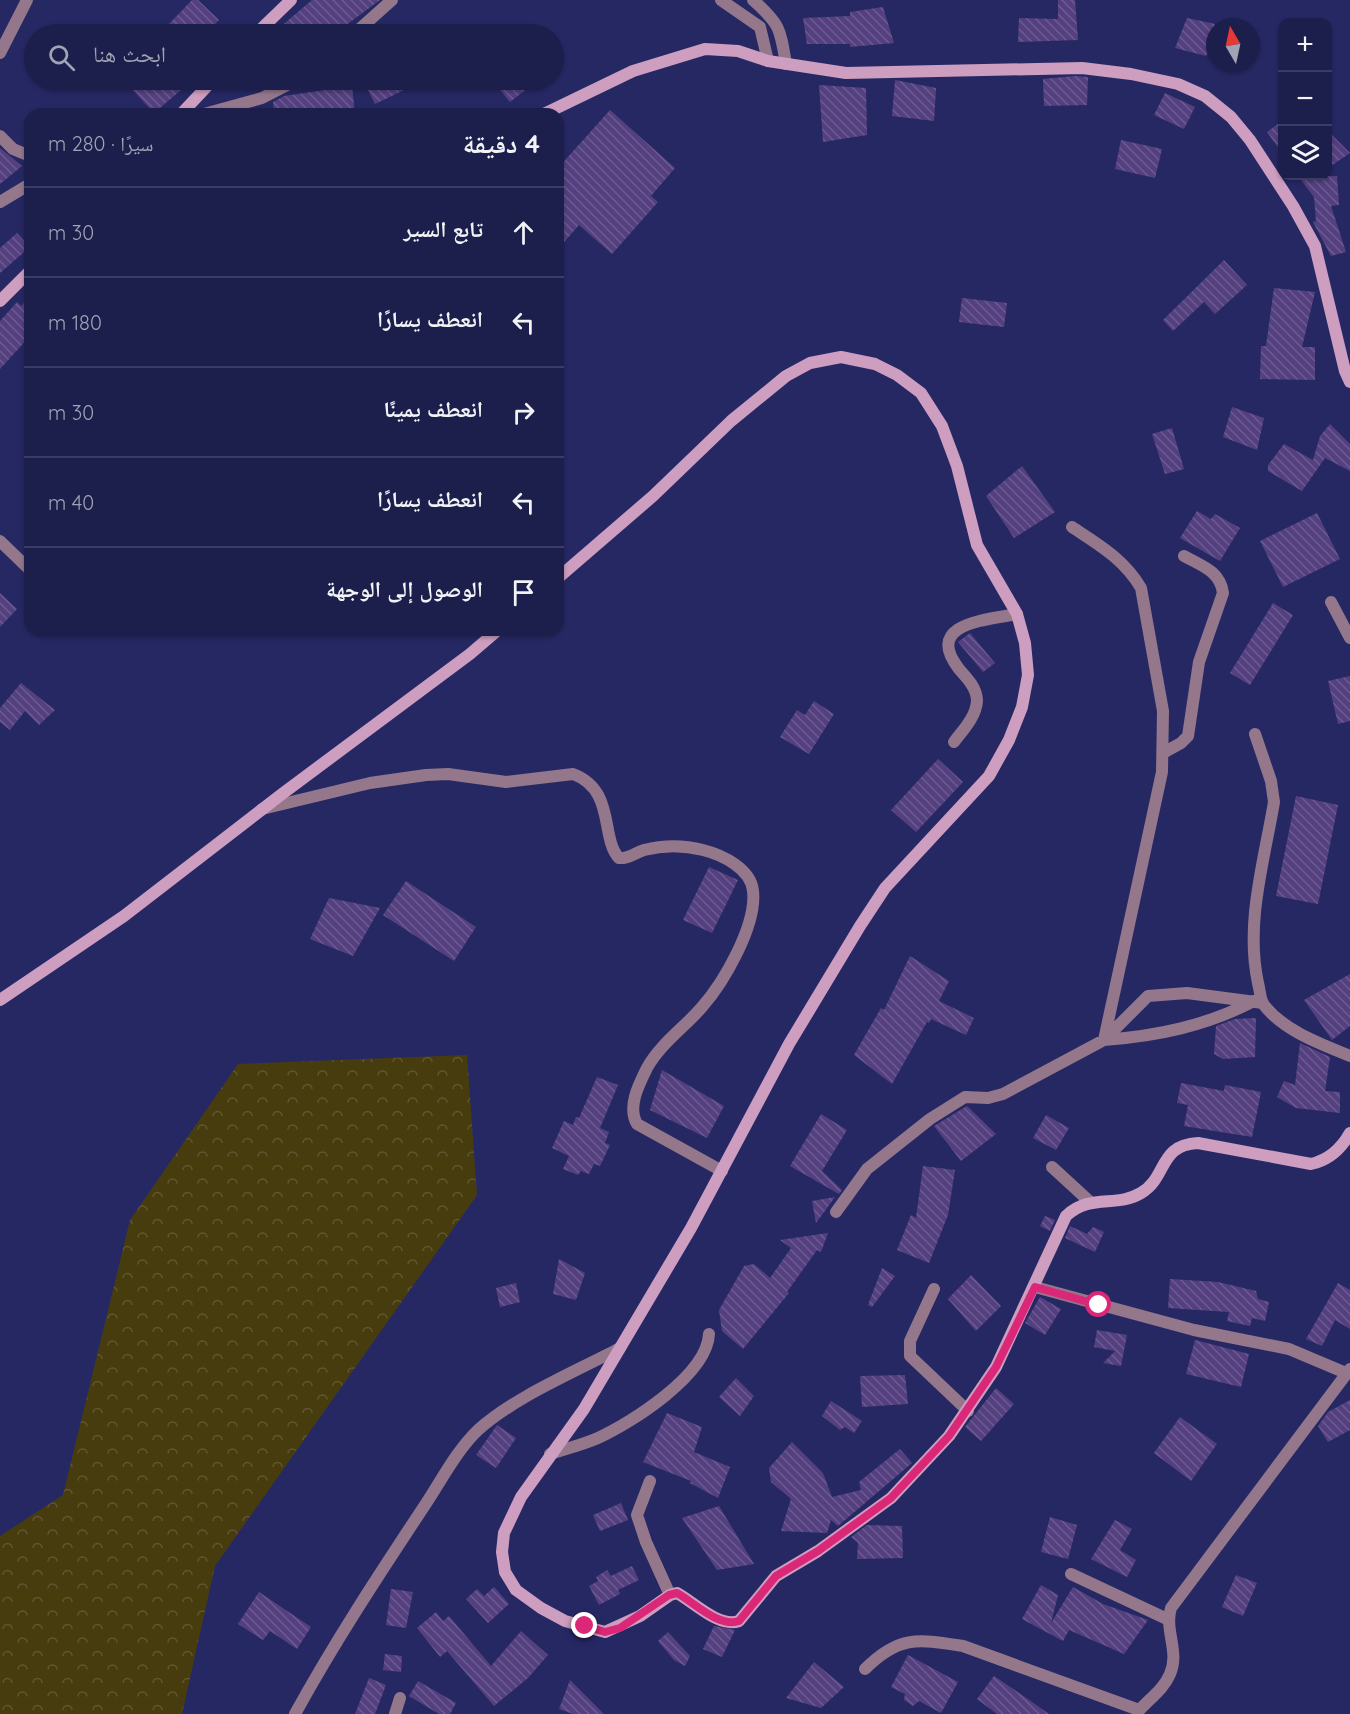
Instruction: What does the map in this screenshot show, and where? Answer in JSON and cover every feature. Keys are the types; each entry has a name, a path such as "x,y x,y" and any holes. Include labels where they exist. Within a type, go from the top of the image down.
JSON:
{"street":[{"path":"0,53 27,0"},
{"path":"266,24 291,0"},
{"path":"365,24 392,0"},
{"path":"720,0 760,27 768,61"},
{"path":"753,0 776,20 781,32 786,64"},
{"path":"556,108 633,71 705,49 738,51 768,61 846,73 1082,68 1131,74 1178,84 1205,96 1231,117 1250,140 1293,206 1315,246 1345,371 1350,382"},
{"path":"187,108 204,90"},
{"path":"226,108 262,98 278,90"},
{"path":"0,136 12,149 24,154"},
{"path":"0,202 24,188"},
{"path":"0,301 24,277"},
{"path":"564,573 653,496 731,421 786,376 810,363 841,357 875,364 897,375 921,393 942,426 957,466 977,545 1017,614 1025,643 1028,675 1022,707 1009,740 989,776 885,888 789,1044 722,1171 584,1409 549,1454 521,1497 504,1533 502,1552 505,1572 516,1590 541,1608 565,1621 605,1632 640,1616 669,1595 677,1593 721,1621 731,1624 739,1621 776,1576 818,1551 891,1498 949,1436 996,1367 1066,1216 1076,1206 1140,1194 1149,1186 1175,1148 1182,1144 1198,1143 1311,1164 1336,1153 1350,1132"},
{"path":"1072,527 1113,554 1131,571 1141,588 1162,711 1162,753 1155,806 1104,1040"},
{"path":"0,541 24,564"},
{"path":"1162,753 1181,743 1188,736 1199,662 1223,593 1221,581 1214,572 1184,556"},
{"path":"1331,602 1350,638"},
{"path":"954,742 971,718 977,699 974,688 949,654 949,642 953,632 963,624 1017,614"},
{"path":"0,1000 124,916 491,636"},
{"path":"1255,734 1271,781 1274,802 1253,931 1258,1002"},
{"path":"262,809 370,783 426,775 448,774 506,782 573,774 581,777 603,805 612,846 619,858 626,859 641,851 663,846 677,846 704,850 737,865 748,876 753,890 752,906 736,958 702,1007 648,1066 632,1107 633,1117 637,1124 722,1171"},
{"path":"836,1212 867,1169 939,1114 965,1097 988,1098 1003,1094 1104,1040 1148,996 1187,993 1258,1002 1282,1022 1303,1035 1350,1056"},
{"path":"1104,1040 1149,1036 1186,1028 1258,1002"},
{"path":"1052,1167 1089,1202"},
{"path":"865,1668 884,1650 899,1644 943,1643 963,1646 1137,1712 1164,1686 1171,1672 1174,1659 1167,1619 1171,1608 1348,1371 1289,1349 1194,1330 1035,1287"},
{"path":"934,1289 910,1341 910,1356 968,1411"},
{"path":"549,1454 598,1438 669,1393 696,1365 709,1334"},
{"path":"295,1714 328,1654 384,1567 458,1456 478,1431 511,1407 620,1348"},
{"path":"650,1481 638,1515 646,1542 669,1595"},
{"path":"1071,1574 1167,1619"},
{"path":"395,1714 400,1698"}],"green space":[{"path":"467,1055 477,1195 215,1566 182,1714 0,1714 0,1536 63,1495 130,1220 238,1064"}],"building":[{"path":"192,0 198,0 219,20 215,24 169,24"},
{"path":"312,0 380,0 348,24 284,24"},
{"path":"1058,0 1075,0 1078,40 1018,42 1019,18 1058,19"},
{"path":"883,7 894,43 850,47 850,44 807,44 803,18 850,16 850,12"},
{"path":"1187,18 1206,22 1206,56 1175,48"},
{"path":"1088,77 1087,105 1044,106 1043,79"},
{"path":"895,80 936,88 934,121 892,116"},
{"path":"819,85 866,88 867,135 823,142"},
{"path":"133,90 181,90 160,108 149,108"},
{"path":"325,90 352,90 354,108 274,108 273,102 284,96"},
{"path":"368,90 404,90 375,104"},
{"path":"500,90 525,90 510,102"},
{"path":"1165,93 1195,107 1184,129 1154,115"},
{"path":"610,110 675,168 651,196 658,202 612,254 579,225 564,242 564,161"},
{"path":"1278,124 1278,147 1267,132"},
{"path":"1332,135 1350,153 1332,165"},
{"path":"1121,140 1162,149 1155,178 1115,169"},
{"path":"0,148 22,166 0,184"},
{"path":"1332,176 1337,176 1339,205 1331,206 1346,252 1331,256 1313,222 1316,221 1314,197 1301,180 1332,180"},
{"path":"17,233 24,241 24,252 0,273 0,248"},
{"path":"1224,260 1247,285 1215,314 1204,302 1173,331 1163,320"},
{"path":"1274,288 1315,292 1302,347 1315,347 1315,380 1260,379 1261,346 1266,346"},
{"path":"962,298 1007,303 1004,327 959,322"},
{"path":"17,302 21,306 24,303 24,343 0,369 0,321"},
{"path":"1232,407 1264,418 1257,450 1223,437"},
{"path":"1330,424 1350,444 1350,471 1325,458 1302,491 1268,471 1268,465 1284,444 1313,460 1320,436"},
{"path":"1172,428 1184,469 1165,474 1152,434"},
{"path":"1022,466 1055,512 1014,538 986,496"},
{"path":"1197,511 1211,519 1215,514 1240,528 1220,561 1180,538"},
{"path":"1317,513 1340,559 1283,587 1260,541"},
{"path":"0,593 17,609 0,627"},
{"path":"1273,603 1293,615 1250,685 1230,673"},
{"path":"970,633 995,663 983,672 958,642"},
{"path":"1350,676 1350,721 1338,724 1328,681"},
{"path":"21,683 55,710 39,725 25,711 10,730 0,722 0,708"},
{"path":"814,701 834,714 809,754 780,737 797,710 805,715"},
{"path":"938,759 963,782 916,832 891,810"},
{"path":"1296,796 1338,805 1318,904 1276,896"},
{"path":"709,867 738,880 712,933 683,920"},
{"path":"406,881 476,927 454,961 383,915"},
{"path":"329,898 380,908 353,956 310,939"},
{"path":"910,956 949,981 939,1001 974,1018 966,1035 931,1019 929,1023 927,1022 892,1084 854,1055 881,1008 884,1010"},
{"path":"1350,974 1350,1026 1332,1040 1304,1000"},
{"path":"1256,1018 1255,1057 1223,1059 1214,1054 1216,1026 1235,1019"},
{"path":"1300,1043 1330,1057 1325,1091 1340,1092 1340,1113 1296,1108 1277,1097 1284,1081 1295,1085"},
{"path":"662,1070 724,1106 707,1138 650,1110"},
{"path":"597,1077 618,1085 600,1128 609,1132 605,1143 610,1145 600,1166 594,1164 589,1174 581,1171 578,1175 563,1169 569,1156 552,1148 564,1121 573,1125 576,1117 579,1118"},
{"path":"1181,1083 1224,1091 1225,1085 1261,1092 1252,1137 1184,1126 1188,1105 1177,1103"},
{"path":"967,1106 996,1134 961,1161 934,1126"},
{"path":"821,1114 847,1130 822,1171 842,1190 839,1194 790,1166"},
{"path":"1046,1115 1069,1128 1056,1150 1033,1138"},
{"path":"923,1166 955,1170 948,1215 929,1263 897,1250 911,1215 916,1218"},
{"path":"835,1197 816,1223 812,1201"},
{"path":"1045,1216 1055,1220 1050,1231 1040,1226"},
{"path":"1070,1226 1087,1234 1093,1227 1104,1232 1095,1252 1065,1238"},
{"path":"828,1233 821,1252 817,1250 787,1292 789,1293 743,1349 722,1331 719,1310 744,1266 754,1264 770,1278 791,1248 780,1240"},
{"path":"559,1259 585,1273 576,1300 553,1294"},
{"path":"882,1268 895,1276 872,1307 868,1305"},
{"path":"971,1275 1001,1306 976,1331 948,1299"},
{"path":"1170,1279 1218,1282 1256,1291 1258,1299 1269,1302 1265,1321 1252,1318 1250,1326 1227,1321 1229,1312 1168,1308"},
{"path":"516,1283 520,1302 500,1307 496,1288"},
{"path":"1338,1283 1350,1290 1350,1329 1335,1320 1322,1346 1306,1339"},
{"path":"1040,1297 1061,1309 1045,1335 1025,1323"},
{"path":"1097,1330 1127,1335 1121,1366 1103,1363 1115,1351 1094,1347"},
{"path":"1195,1340 1249,1354 1241,1387 1186,1374"},
{"path":"905,1375 908,1404 862,1407 860,1376"},
{"path":"736,1378 754,1396 740,1416 719,1397"},
{"path":"996,1388 1014,1404 981,1441 965,1427"},
{"path":"1350,1400 1350,1430 1328,1442 1318,1426 1328,1412"},
{"path":"831,1401 862,1421 854,1433 845,1427 840,1430 822,1416"},
{"path":"667,1413 702,1427 694,1452 730,1467 718,1498 690,1483 691,1481 643,1462"},
{"path":"1180,1417 1217,1444 1191,1481 1154,1453"},
{"path":"497,1425 516,1438 496,1468 476,1455"},
{"path":"792,1442 823,1473 832,1497 861,1490 859,1482 900,1449 912,1463 838,1526 831,1520 827,1533 781,1531 791,1499 771,1482 769,1468"},
{"path":"621,1503 628,1520 600,1531 593,1515"},
{"path":"719,1506 754,1564 717,1570 682,1518"},
{"path":"1050,1517 1077,1525 1068,1559 1041,1552"},
{"path":"1115,1520 1132,1529 1120,1550 1136,1560 1127,1577 1091,1559"},
{"path":"867,1525 902,1526 903,1558 857,1559 858,1543 851,1537"},
{"path":"632,1566 639,1580 618,1590 620,1594 599,1605 589,1586 598,1581 596,1577 607,1570 611,1576"},
{"path":"1236,1575 1257,1583 1243,1616 1222,1607"},
{"path":"1041,1585 1058,1595 1051,1623 1073,1587 1103,1604 1148,1620 1124,1654 1069,1630 1063,1641 1022,1619"},
{"path":"494,1587 509,1604 488,1623 466,1599 477,1589 484,1596"},
{"path":"391,1589 413,1592 406,1628 386,1625"},
{"path":"259,1592 311,1627 297,1649 270,1631 263,1640 238,1624"},
{"path":"436,1612 443,1621 449,1616 491,1666 521,1631 548,1655 528,1678 494,1706 447,1651 440,1657 417,1628"},
{"path":"714,1626 735,1630 722,1657 703,1649"},
{"path":"668,1632 690,1656 685,1666 674,1660 658,1641"},
{"path":"385,1654 402,1656 401,1672 383,1670"},
{"path":"908,1655 958,1682 941,1713 919,1701 913,1706 904,1700 905,1694 891,1687"},
{"path":"814,1662 844,1687 821,1708 786,1698"},
{"path":"994,1676 1049,1714 997,1714 977,1699"},
{"path":"369,1678 386,1685 375,1714 355,1714"},
{"path":"570,1680 604,1714 573,1714 559,1709"},
{"path":"418,1681 456,1703 450,1714 439,1714 409,1696"}],"route":[{"path":"585,1626 605,1632 620,1628 669,1595 677,1593 721,1621 731,1624 739,1621 776,1576 818,1551 891,1498 949,1436 996,1367 1035,1287 1099,1305"}]}
